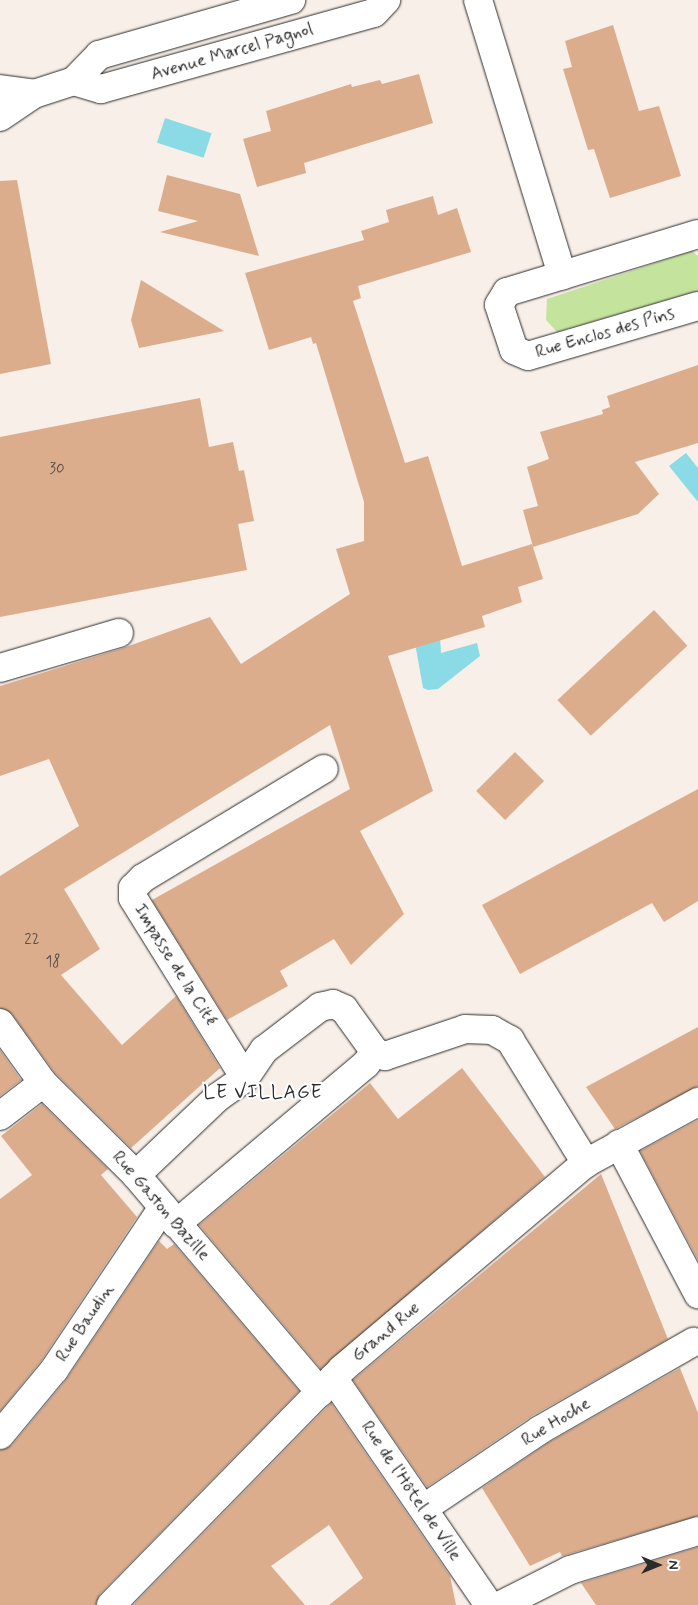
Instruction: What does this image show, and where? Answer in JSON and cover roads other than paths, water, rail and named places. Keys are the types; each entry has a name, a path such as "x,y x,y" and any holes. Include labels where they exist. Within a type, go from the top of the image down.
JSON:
{"street":[{"name":"Avenue Marcel Pagnol","path":"0,117 34,94 74,81 99,55 291,0"},
{"name":"Avenue Marcel Pagnol","path":"74,81 101,89 374,13 386,0"},
{"path":"478,0 562,275"},
{"name":"Avenue Marcel Pagnol","path":"0,89 34,94"},
{"name":"Rue Enclos des Pins","path":"698,234 507,292 500,305 514,350 528,356 698,306"},
{"path":"0,668 119,633"},
{"name":"Impasse de la Cité","path":"245,1078 134,898 134,888 143,878 324,769"},
{"path":"136,1175 218,1097 245,1078 264,1050 324,1005 333,1004 344,1010 375,1052 395,1055 465,1028 497,1032 510,1040 586,1163"},
{"name":"Rue Gaston Bazille","path":"0,1023 43,1083 136,1175 170,1215 326,1385"},
{"name":"Rue Baudin","path":"0,1435 54,1370 170,1215 366,1064 375,1052"},
{"path":"0,1116 43,1083"},
{"name":"Grand Rue","path":"111,1605 326,1385 586,1163 698,1102"},
{"path":"619,1144 698,1294"},
{"name":"Rue Hoche","path":"424,1508 540,1430 696,1343"},
{"name":"Rue de l'Hôtel de Ville","path":"326,1385 424,1508 489,1605"},
{"path":"501,1605 570,1570 698,1532"}],"water":[{"path":"165,118 212,133 204,158 157,143"},
{"path":"686,453 698,468 698,502 669,466"},
{"path":"440,637 441,653 477,643 480,656 438,689 428,690 423,688 415,643"}],"district":[{"name":"LE VILLAGE","path":"263,1093"}]}
